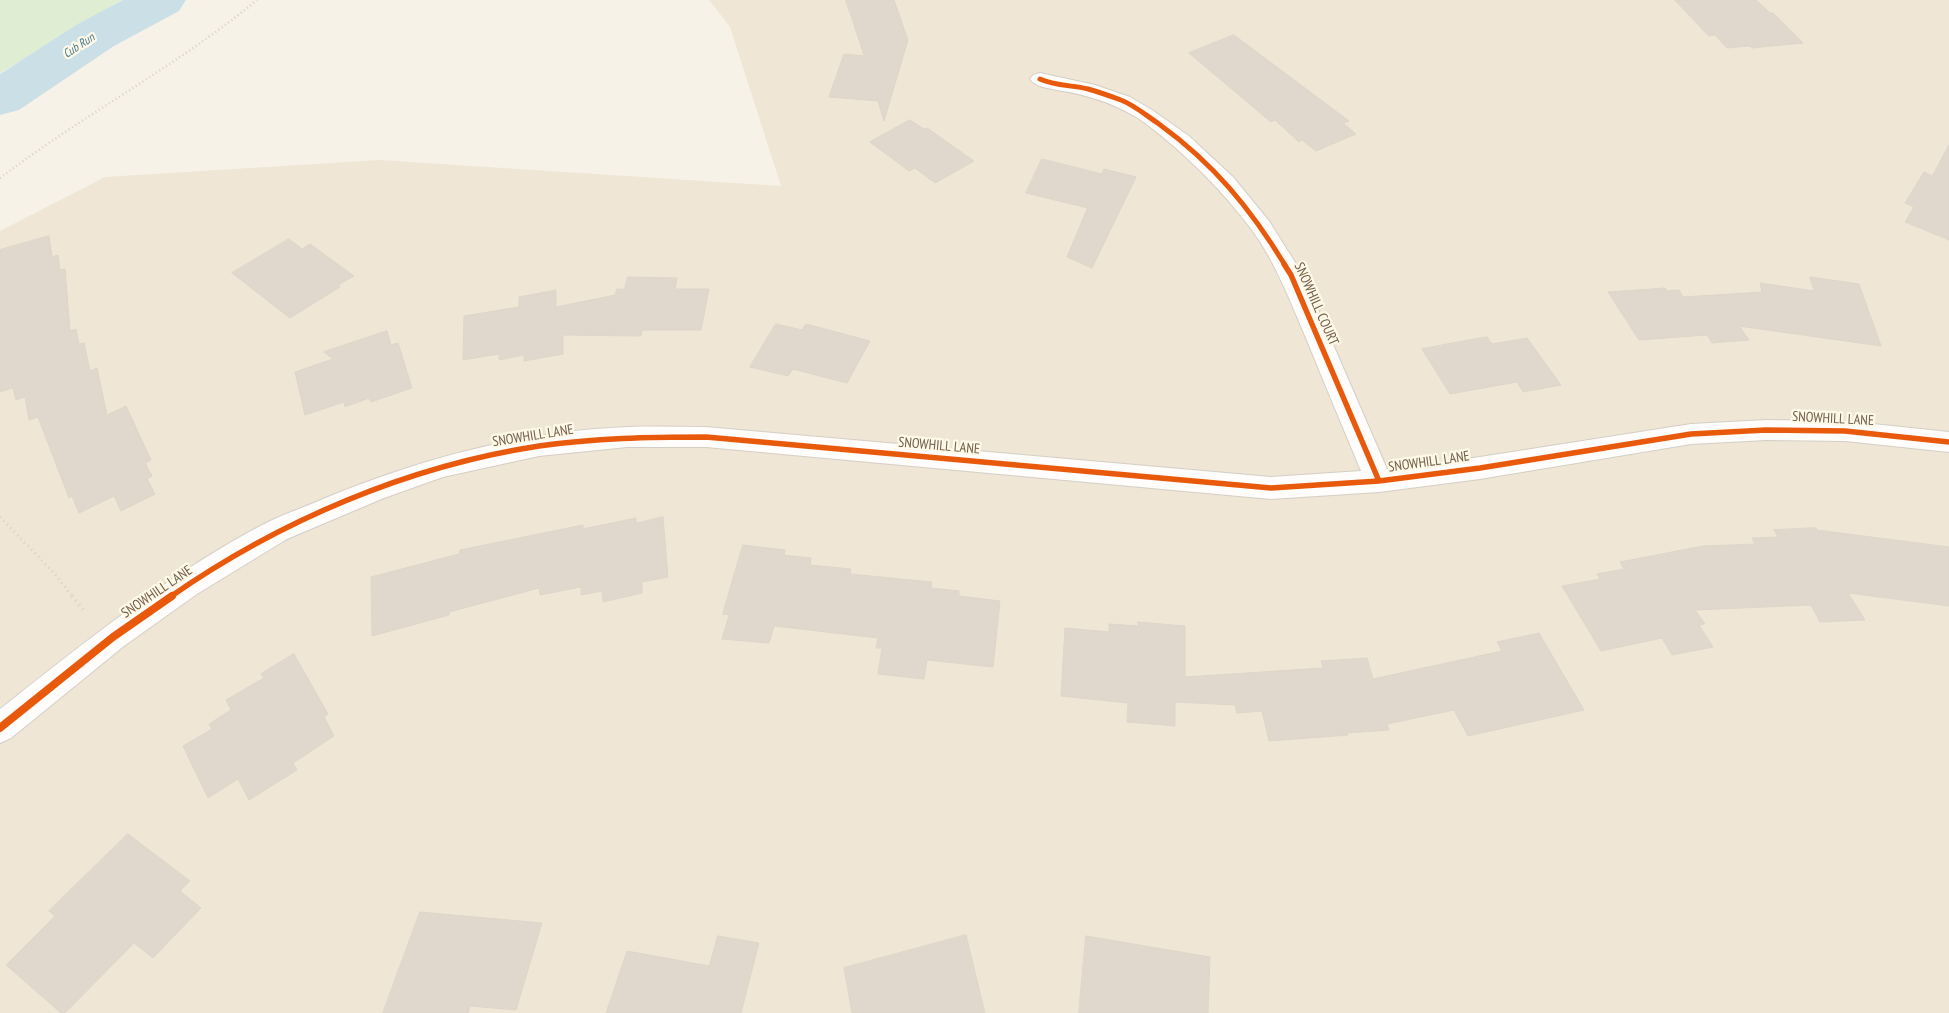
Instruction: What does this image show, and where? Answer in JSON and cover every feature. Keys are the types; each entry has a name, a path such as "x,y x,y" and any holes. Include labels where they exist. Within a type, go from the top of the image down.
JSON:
{"street":[{"name":"SNOWHILL COURT","path":"1040,79 1088,90 1123,101 1145,114 1182,141 1225,182 1261,226 1291,275 1379,481"},
{"name":"SNOWHILL LANE","path":"0,728 113,637 188,585 277,531 374,490 442,467 539,446 627,437 706,437 1271,488 1379,481 1480,468 1691,434 1766,430 1845,431 1949,442"}],"path":[{"path":"0,178 139,82 233,21 257,0"},
{"path":"0,517 54,573 87,614 113,637"}],"shaded area":[{"path":"709,0 1949,0 1949,1013 0,1013 0,231 105,177 379,160 781,186 730,27"}],"green space":[{"path":"0,0 122,0 0,73"}],"building":[{"path":"846,0 894,0 908,40 884,121 878,101 829,97 844,54 864,56"},
{"path":"1675,0 1756,0 1770,13 1773,13 1803,43 1752,48 1750,46 1727,48 1715,35 1709,36"},
{"path":"1234,35 1349,121 1343,123 1356,134 1316,151 1302,140 1299,142 1275,120 1271,122 1189,53"},
{"path":"910,120 924,129 927,128 974,161 935,183 915,168 909,171 870,142"},
{"path":"1949,145 1949,240 1905,222 1914,207 1905,203 1924,172 1932,176"},
{"path":"1042,159 1102,174 1104,169 1136,177 1092,268 1067,257 1088,208 1026,193"},
{"path":"49,236 52,257 58,255 60,270 65,269 70,331 76,329 79,344 84,343 90,371 97,368 107,415 126,406 151,460 145,463 152,476 147,479 155,494 121,511 114,496 79,513 72,496 69,498 38,417 29,420 25,397 16,400 13,388 0,392 0,250"},
{"path":"289,239 302,249 310,244 354,276 338,285 340,287 290,318 232,273"},
{"path":"628,277 677,278 675,289 709,289 701,330 642,330 641,336 563,335 563,354 524,361 524,355 499,360 499,354 463,360 464,316 519,307 519,297 556,290 556,307 615,295 617,289 624,289"},
{"path":"1810,277 1859,284 1881,346 1739,326 1749,340 1712,343 1707,335 1639,340 1608,292 1665,288 1667,291 1679,290 1683,297 1762,292 1760,283 1814,291"},
{"path":"776,324 802,330 806,324 870,341 847,383 793,369 788,376 750,367"},
{"path":"387,331 391,345 398,343 412,388 371,402 369,398 345,407 344,402 305,415 295,372 333,359 324,352"},
{"path":"1487,337 1492,344 1527,338 1561,385 1523,392 1517,382 1450,394 1422,349"},
{"path":"663,517 668,577 642,582 642,593 603,602 602,591 581,595 581,587 540,595 539,588 449,612 449,615 372,636 371,577 459,554 460,550 583,525 583,529 636,518 636,523"},
{"path":"1816,528 1817,530 1949,547 1949,606 1848,593 1865,620 1820,622 1811,605 1695,610 1705,624 1699,625 1713,647 1672,655 1662,638 1601,651 1562,586 1600,579 1597,574 1624,569 1620,562 1703,546 1755,544 1752,538 1778,537 1774,530"},
{"path":"743,545 785,550 784,555 811,558 810,565 851,569 850,574 932,582 931,588 959,591 959,596 1000,601 993,667 927,660 924,679 878,674 882,648 876,648 878,638 774,626 769,643 722,639 729,615 723,614"},
{"path":"1138,622 1185,626 1185,677 1323,668 1321,661 1367,658 1373,679 1502,651 1497,642 1539,633 1584,710 1468,736 1454,710 1387,724 1389,730 1269,741 1262,711 1237,713 1235,705 1175,702 1175,726 1127,722 1128,703 1061,696 1065,628 1109,632 1109,624 1138,626"},
{"path":"294,654 328,714 324,717 334,736 293,763 297,770 249,800 238,779 208,798 183,746 212,729 209,724 231,710 226,700 264,678 261,674"},
{"path":"128,834 190,881 180,891 201,908 153,958 134,943 65,1013 61,1013 6,965 55,916 49,911"},
{"path":"420,912 542,923 516,1010 470,1006 468,1013 383,1013"},
{"path":"966,935 985,1013 852,1013 844,968"},
{"path":"718,936 759,943 741,1013 606,1013 627,951 709,966"},
{"path":"1086,936 1210,957 1208,1013 1079,1013"}],"waterway":[{"name":"Cub Run","path":"0,98 96,35 161,0"}],"cycle path":[{"path":"1040,79 1047,82 1088,89 1123,101 1145,114 1182,141 1225,182 1261,226 1291,275 1379,481"},
{"path":"0,728 113,637 187,585 277,531 374,490 442,467 539,446 627,437 706,437 1271,488 1379,481 1480,468 1691,434 1766,430 1845,431 1949,442"}]}
